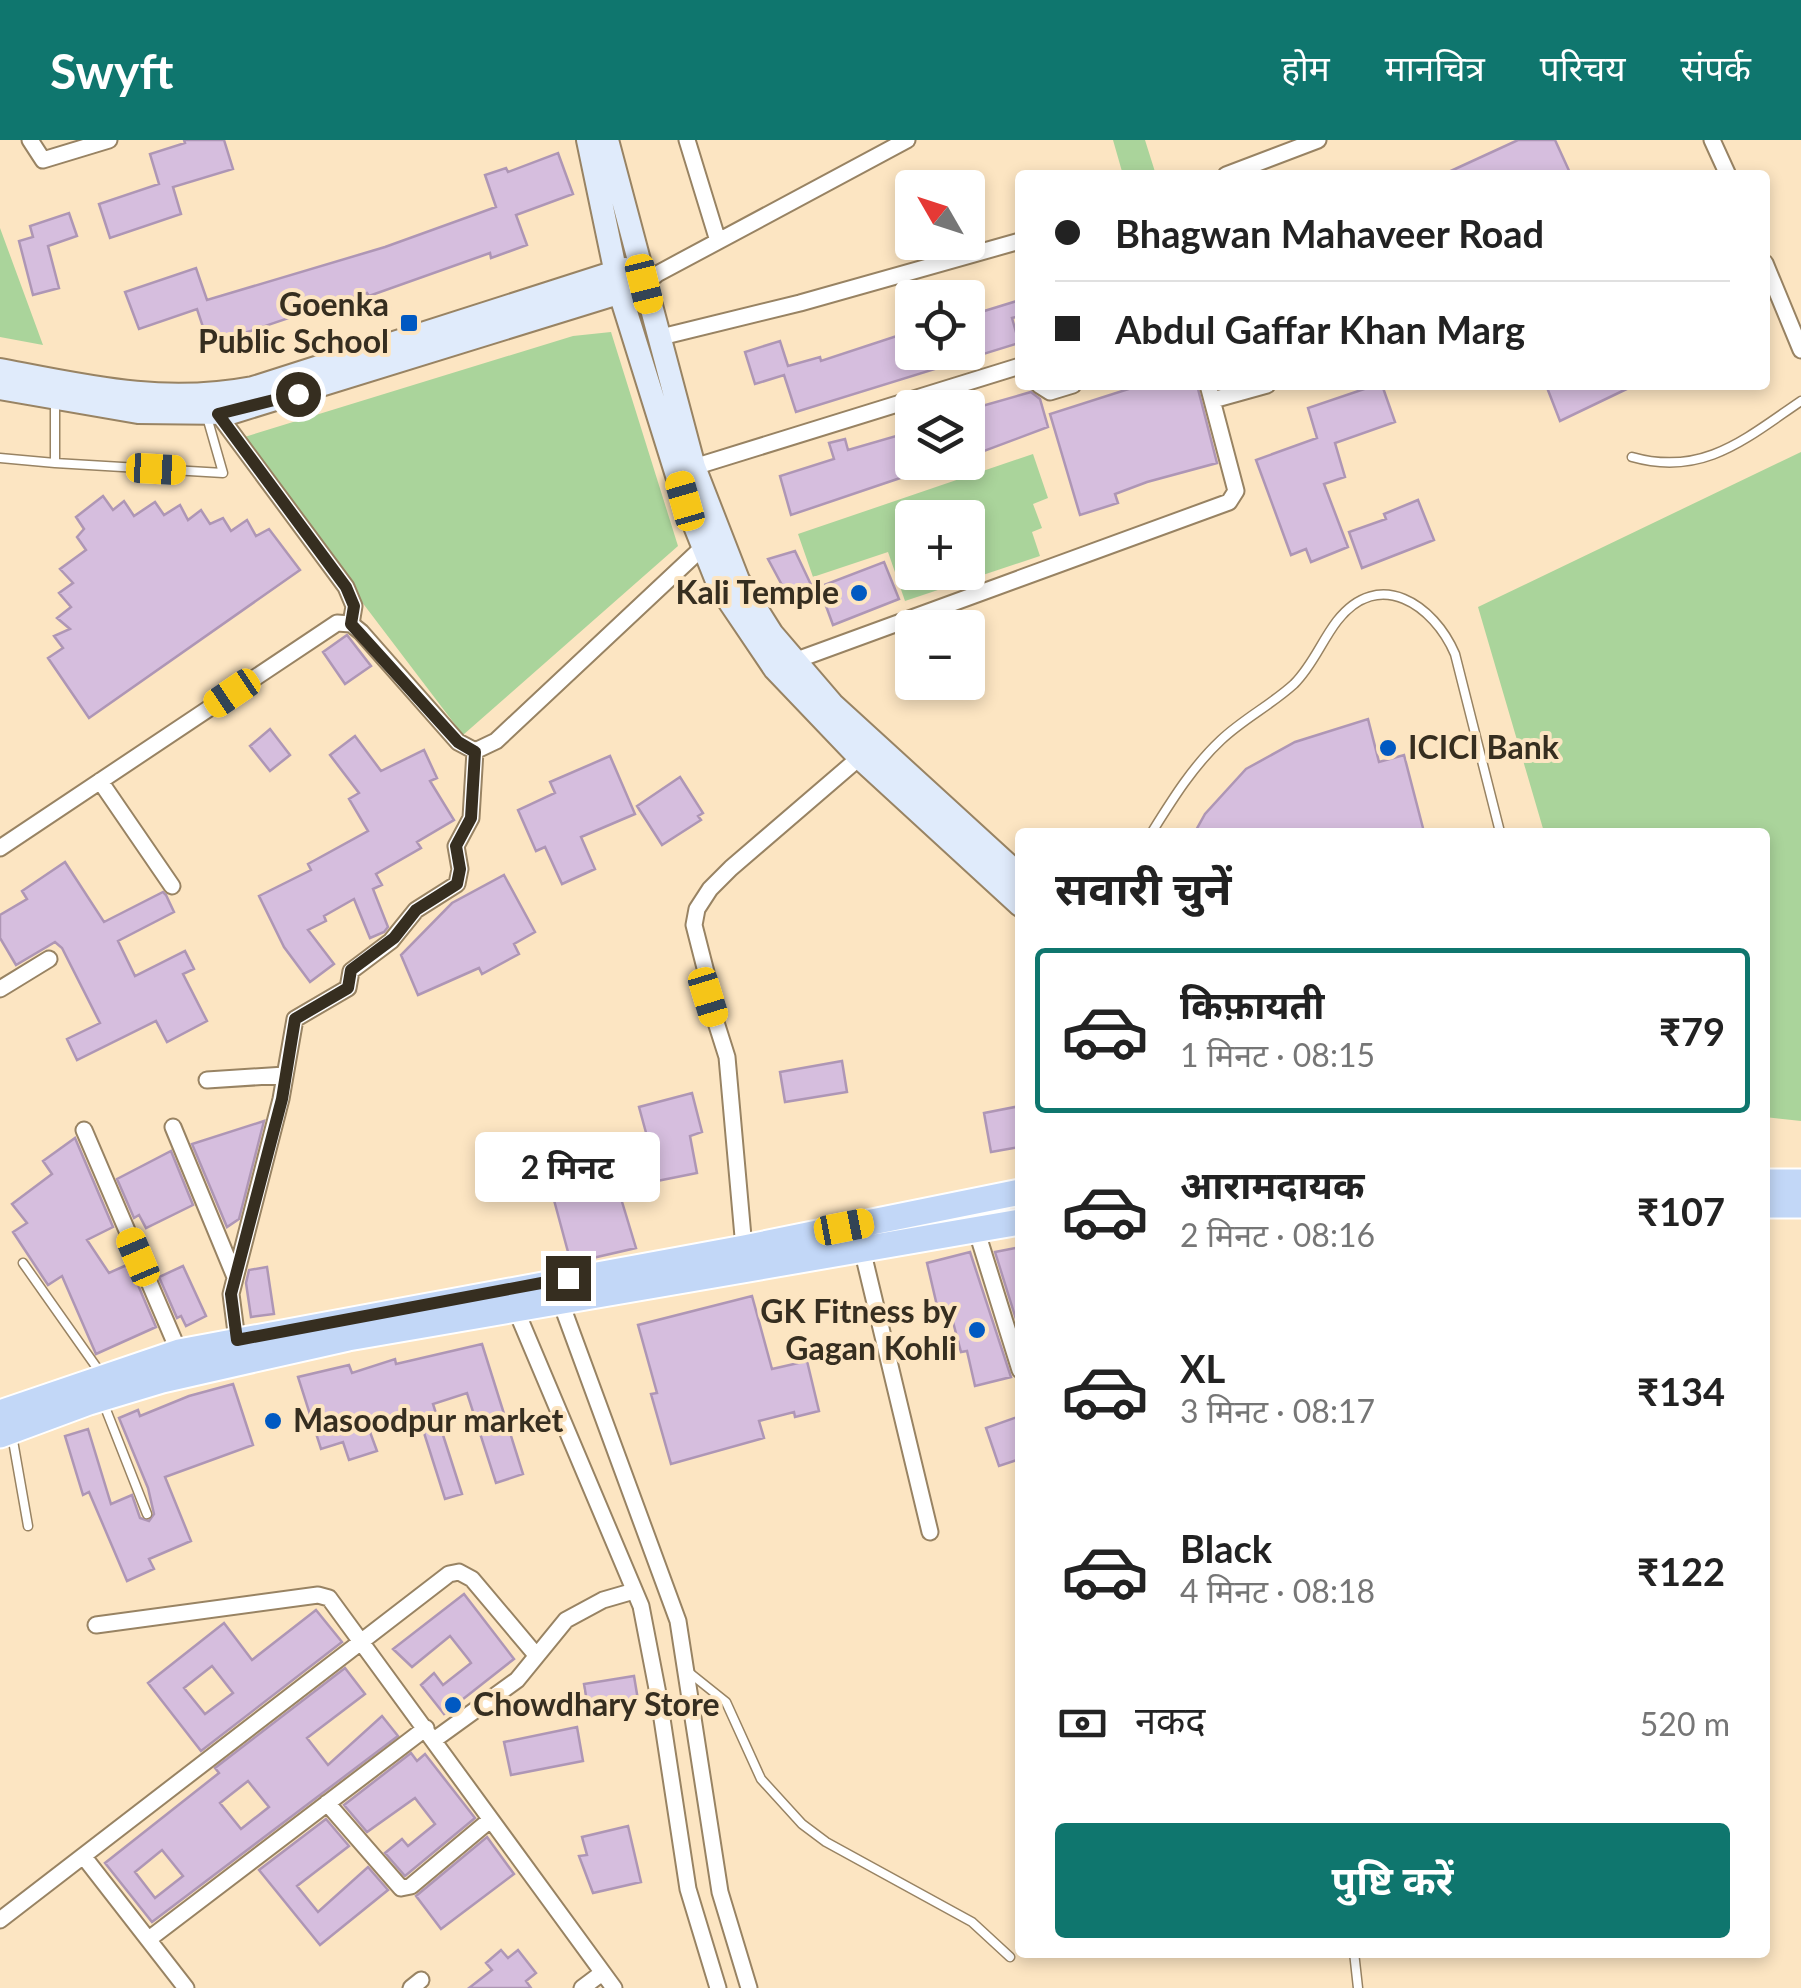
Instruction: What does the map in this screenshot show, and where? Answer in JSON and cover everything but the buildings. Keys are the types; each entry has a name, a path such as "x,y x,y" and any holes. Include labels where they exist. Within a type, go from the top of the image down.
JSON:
{"main road":[{"path":"1770,1182 1801,1182"},
{"path":"4,1426 178,1352 744,1248 1015,1193"},
{"path":"1770,1205 1801,1205"},
{"path":"102,1387 162,1380 348,1338 1015,1223"}],"street":[{"path":"30,140 43,160 109,140"},
{"path":"588,140 617,282 702,548 732,610 775,670 1015,872"},
{"path":"607,140 694,468 738,580 794,662 867,751 1015,900"},
{"path":"687,140 718,241"},
{"path":"0,388 138,412 212,414 262,406 641,274 718,241 907,140"},
{"path":"1239,170 1318,140"},
{"path":"1712,140 1726,170"},
{"path":"657,338 800,303 1015,242"},
{"path":"1770,274 1801,350"},
{"path":"0,370 109,391 207,397 253,388 617,282"},
{"path":"694,468 1015,368"},
{"path":"794,662 1229,502 1236,490 1211,393"},
{"path":"212,414 346,587 354,606 351,624"},
{"path":"475,752 496,740 702,548"},
{"path":"351,624 458,742 475,752"},
{"path":"0,848 330,626 351,624"},
{"path":"744,1248 727,1058 708,997 694,925 710,889 867,751"},
{"path":"237,1340 231,1294 286,1076 295,1019 348,988 351,970 394,938 416,910 457,884 460,869 456,846 471,818 475,752"},
{"path":"100,781 172,886"},
{"path":"0,989 49,959"},
{"path":"207,1080 286,1076"},
{"path":"173,1127 235,1277"},
{"path":"84,1130 178,1352"},
{"path":"976,1229 1015,1354"},
{"path":"862,1249 930,1532"},
{"path":"561,1303 667,1586 686,1670 721,1898 749,1988"},
{"path":"516,1310 634,1590 653,1664 692,1906 718,1988"},
{"path":"0,1920 449,1574 459,1572 472,1579 536,1655"},
{"path":"149,1939 327,1803 517,1680 566,1620 634,1590"},
{"path":"96,1624 318,1596 337,1605 614,1988"},
{"path":"327,1803 401,1888 411,1886 490,1820"},
{"path":"84,1856 186,1988"},
{"path":"692,1906 721,1898"},
{"path":"582,1988 602,1973"}],"lane":[{"path":"55,399 55,463"},
{"path":"1632,457 1667,465 1706,458 1801,401"},
{"path":"0,458 223,473 212,414"},
{"path":"1155,828 1216,744 1301,677 1344,614 1382,595 1413,602 1445,630 1455,654 1499,828"},
{"path":"23,1263 102,1387 147,1514"},
{"path":"4,1426 28,1526"},
{"path":"686,1670 726,1702 761,1779 802,1824 826,1842 972,1922 1010,1957"},
{"path":"1355,1958 1358,1988"}],"green space":[{"path":"1113,140 1145,140 1154,170 1122,170"},
{"path":"0,228 43,345 0,337"},
{"path":"611,332 678,546 463,735 238,439 573,336"},
{"path":"1801,452 1801,1121 1770,1118 1770,828 1543,828 1478,607"},
{"path":"1033,454 1048,498 1033,504 1042,528 1032,532 1040,556 985,574 985,500 898,500 957,480 985,480 985,470"},
{"path":"895,501 895,572 888,552 813,577 798,534"},
{"path":"901,590 938,590 905,601"}],"place":[{"name":"Goenka Public School","path":"409,323"},
{"name":"Kali Temple","path":"859,593"},
{"name":"ICICI Bank","path":"1388,748"},
{"name":"GK Fitness by Gagan Kohli","path":"977,1330"},
{"name":"Masoodpur market","path":"273,1421"},
{"name":"Chowdhary Store","path":"453,1705"}],"route":[{"path":"298,394 218,414 346,587 354,606 351,624 458,742 475,752 475,792 471,818 456,846 460,869 457,884 416,910 394,938 351,970 348,988 295,1019 282,1099 231,1294 237,1340 568,1278"}]}
